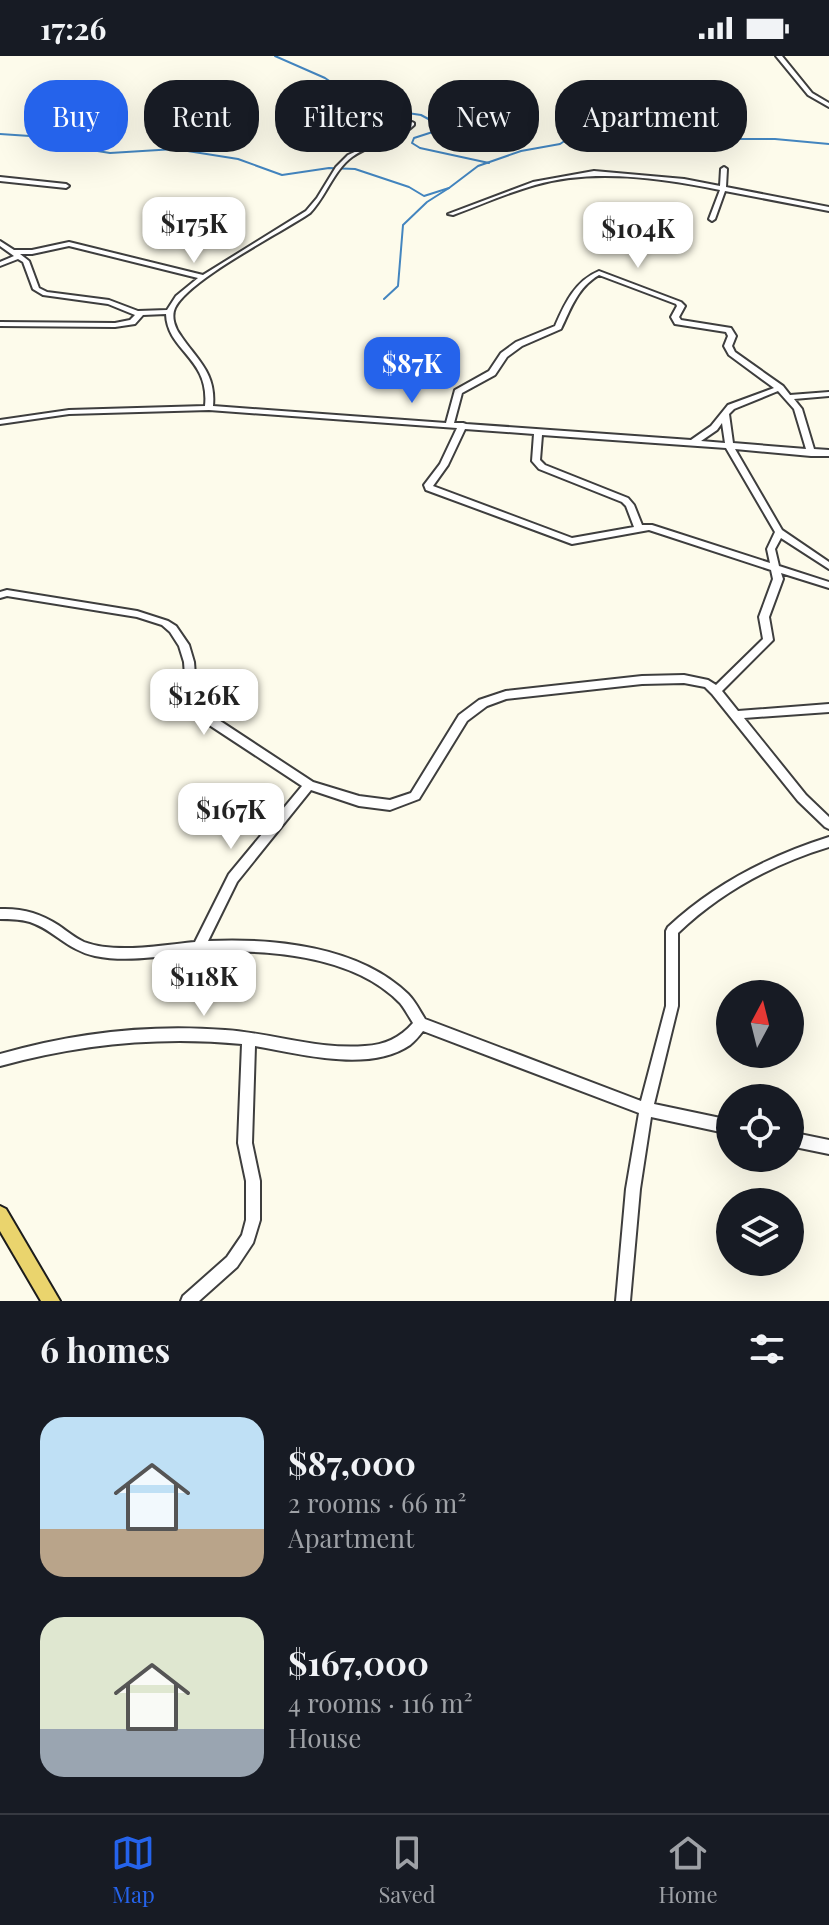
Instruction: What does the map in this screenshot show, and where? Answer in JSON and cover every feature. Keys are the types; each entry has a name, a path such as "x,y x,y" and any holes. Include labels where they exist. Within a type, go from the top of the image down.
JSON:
{"main road":[{"path":"0,1215 51,1301"}],"street":[{"path":"779,56 818,101 829,105"},
{"path":"818,101 829,97"},
{"path":"209,408 211,385 208,376 174,333 170,312 184,291 308,212 320,200 341,167 360,152"},
{"path":"712,219 723,189 724,169"},
{"path":"451,214 535,183 582,173 684,181 829,209"},
{"path":"0,179 66,186"},
{"path":"0,243 20,256 36,289 45,294 109,302 141,313 170,312"},
{"path":"0,264 32,252 69,244 204,277"},
{"path":"20,256 32,252"},
{"path":"450,424 458,392 492,373 504,355 519,344 558,327 582,284 599,273 679,303 681,306 675,317 678,322 728,330 732,336 728,346 732,353 780,388 798,409 811,453"},
{"path":"0,324 115,325 132,322 141,313"},
{"path":"693,443 714,428 731,407 780,388"},
{"path":"788,397 829,394"},
{"path":"0,422 69,412 209,408 829,453"},
{"path":"725,414 729,446 779,532 829,566"},
{"path":"463,425 429,488 572,541 586,541 638,527 658,529 829,585"},
{"path":"538,431 536,461 542,467 625,500 638,527"},
{"path":"716,691 768,640 764,617 778,579 771,549 779,532"},
{"path":"0,595 7,593 137,614 165,623 184,645 189,662 192,703 198,712 309,785 359,801 390,805 403,803 415,796 463,718 483,703 506,695 663,679 697,681 716,691 802,798 829,824"},
{"path":"736,715 829,708"},
{"path":"199,947 233,878 309,785"},
{"path":"623,1301 633,1189 646,1109 672,1006 672,931 711,899 763,868 829,842"},
{"path":"0,914 41,919 91,949 151,953 199,947 263,948 324,956 344,963 399,993 410,1002 421,1024 646,1109 716,1124"},
{"path":"0,1060 76,1043 163,1036 226,1036 303,1049 366,1052 402,1043 421,1024"},
{"path":"188,1301 232,1262 248,1238 253,1220 253,1181 245,1143 249,1040"},
{"path":"804,1142 829,1147"}],"waterway":[{"path":"275,56 325,78 367,107 421,115 445,128 414,138 412,143 420,148 488,163"},
{"path":"488,163 521,151 560,144 569,138 672,132 690,139 775,139 829,144"},
{"path":"0,134 30,136 60,145 110,153 175,149 238,159 282,175 329,168 355,169 409,187 424,196 449,188"},
{"path":"449,188 478,166 488,163"},
{"path":"384,299 398,286 403,225 427,202 449,188"}]}
